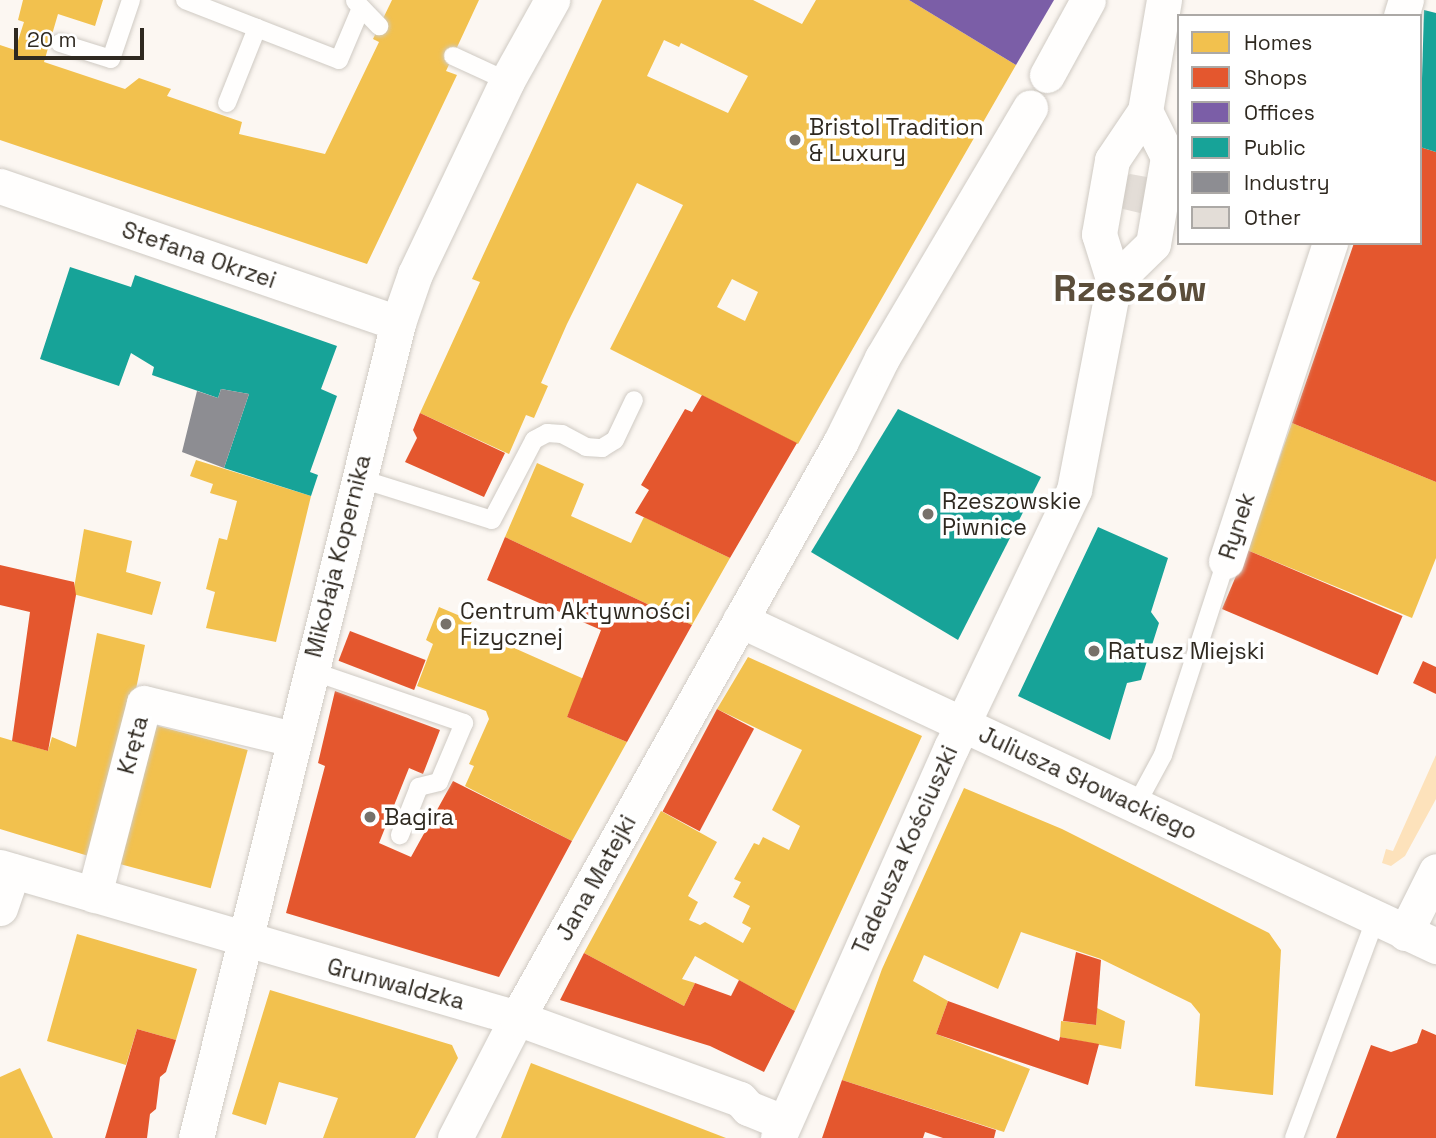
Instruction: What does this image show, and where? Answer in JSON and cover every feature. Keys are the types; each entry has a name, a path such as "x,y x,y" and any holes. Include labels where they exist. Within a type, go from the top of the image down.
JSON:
{"street":[{"name":"Mikołaja Kopernika","path":"196,1138 217,1066 244,939 309,670 398,323 415,274 507,81 552,0"},
{"path":"1047,75 1088,0"},
{"path":"1145,111 1168,157 1153,244 1114,282 1099,233 1112,160 1145,111 1164,0"},
{"path":"740,620 882,358 1030,108"},
{"name":"Stefana Okrzei","path":"0,186 398,323"},
{"name":"Rynek","path":"1226,561 1329,245"},
{"name":"Tadeusza Kościuszki","path":"780,1130 962,723 1074,490 1114,282"},
{"name":"Juliusza Słowackiego","path":"740,620 1406,932"},
{"name":"Jana Matejki","path":"455,1138 517,1018 740,620"},
{"name":"Kręta","path":"94,895 144,703 293,739"},
{"path":"0,908 6,869"},
{"name":"Grunwaldzka","path":"6,869 517,1018 740,1099 748,1108 780,1130"},
{"path":"1406,932 1436,871"}],"lane":[{"path":"60,43 111,59 131,0"},
{"path":"185,0 339,60 357,4 379,26"},
{"path":"227,103 257,28"},
{"path":"453,56 507,81"},
{"path":"358,478 492,520 534,440 547,433 562,434 586,447 603,448 615,440 634,400"},
{"name":"Rynek","path":"1136,805 1163,755 1226,561"},
{"path":"309,670 464,723 439,782 419,787 400,835"},
{"path":"1294,1138 1406,932"}],"shaded area":[{"path":"1436,755 1436,799 1405,856 1391,866 1382,863 1386,849 1393,851"}],"building: Homes":[{"path":"23,0 103,0 95,26 58,14 44,62 125,89 139,78 171,89 167,96 242,122 239,134 325,154 379,42 373,39 392,0 479,0 446,71 457,75 367,264 0,140 0,45 15,50 24,22 18,20"},
{"path":"602,0 753,0 802,24 816,0 909,0 1016,65 798,444 610,349 683,205 637,183 541,383 548,386 534,418 526,415 509,454 420,413 480,282 472,279","holes":["664,40 679,47 681,43 748,76 728,113 647,76","732,279 758,292 745,321 717,307"]},
{"path":"1292,423 1436,482 1436,558 1412,618 1247,550"},
{"path":"196,460 311,496 276,642 206,628 215,592 206,589 219,538 227,540 237,501 210,493 213,484 190,476"},
{"path":"537,463 584,484 571,516 631,543 644,517 730,558 692,625 505,537"},
{"path":"84,529 132,541 126,572 161,582 152,615 73,594"},
{"path":"439,607 472,621 469,628 584,679 567,717 627,742 572,841 465,786 474,766 469,764 489,719 486,711 417,686 433,644 426,640"},
{"path":"97,633 145,645 119,772 95,858 0,829 0,737 48,751 52,737 76,747"},
{"path":"748,657 922,736 795,1011 695,956 682,979 695,983 684,1006 584,953 661,811 717,842 688,896 698,902 689,920 700,925 705,922 743,943 751,928 742,923 750,906 733,897 741,882 734,879 754,843 759,845 763,837 789,850 800,826 772,810 802,750 717,709"},
{"path":"154,725 248,750 211,888 117,863"},
{"path":"964,788 1062,829 1269,933 1281,950 1273,1095 1195,1086 1200,1014 1191,1003 1101,959 1021,932 998,989 924,955 913,981 948,1001 936,1034 1030,1069 1004,1132 842,1080 882,969"},
{"path":"77,934 197,969 176,1040 137,1029 126,1065 47,1041"},
{"path":"270,990 452,1045 458,1058 415,1138 323,1138 338,1098 279,1082 266,1125 232,1114"},
{"path":"1097,1008 1125,1021 1121,1049 1060,1037 1061,1021 1096,1025"},
{"path":"531,1063 726,1138 501,1138"},
{"path":"20,1068 53,1138 0,1138 0,1077"}],"building: Shops":[{"path":"1422,148 1436,152 1436,482 1292,423 1353,245 1422,245"},
{"path":"702,395 797,443 730,558 635,513 649,490 641,485 685,409 692,412"},
{"path":"420,413 505,453 484,497 405,462 417,438 413,430"},
{"path":"505,537 692,625 627,742 567,717 601,630 487,580"},
{"path":"1247,550 1403,616 1378,675 1222,609"},
{"path":"0,565 74,582 76,595 48,751 12,741 30,612 0,605"},
{"path":"350,631 426,660 414,690 339,661"},
{"path":"1423,661 1436,667 1436,694 1413,683"},
{"path":"335,691 440,730 423,774 409,768 379,843 411,857 453,781 572,841 499,977 286,913 325,766 318,763"},
{"path":"717,709 754,729 700,831 663,811"},
{"path":"1076,952 1101,960 1096,1025 1063,1021"},
{"path":"584,953 684,1006 695,983 731,996 739,980 795,1011 764,1072 710,1046 560,1000"},
{"path":"948,1001 1059,1041 1060,1037 1099,1044 1088,1085 936,1034"},
{"path":"137,1029 176,1040 166,1072 160,1077 156,1109 150,1114 147,1138 105,1138"},
{"path":"1422,1029 1436,1035 1436,1138 1336,1138 1371,1045 1391,1052 1417,1043"},
{"path":"842,1080 996,1130 994,1138 943,1138 925,1132 923,1138 822,1138"}],"building: Offices":[{"path":"909,0 1054,0 1016,65"}],"building: Public":[{"path":"1424,10 1436,13 1436,152 1422,148"},
{"path":"70,267 131,287 135,275 337,346 321,389 337,396 310,472 318,475 311,496 224,468 249,394 221,389 218,398 152,375 154,367 131,353 119,386 40,359"},
{"name":"Rzeszowskie Piwnice","path":"898,409 1041,477 958,640 811,552"},
{"name":"Ratusz Miejski","path":"1098,527 1168,558 1151,612 1159,623 1141,680 1127,683 1110,740 1018,696"}],"building: Industry":[{"path":"221,389 249,394 224,468 182,452 197,391 218,398"}],"building: Other":[{"path":"1130,174 1147,177 1151,205 1140,213 1123,209 1115,198 1118,182"}],"place":[{"name":"Bristol Tradition & Luxury","path":"795,140"},
{"name":"Rzeszowskie Piwnice","path":"928,514"},
{"name":"Centrum Aktywności Fizycznej","path":"446,624"},
{"name":"Ratusz Miejski","path":"1094,651"},
{"name":"Bagira","path":"370,817"}],"district":[{"name":"Rzeszów","path":"1130,289"}]}
